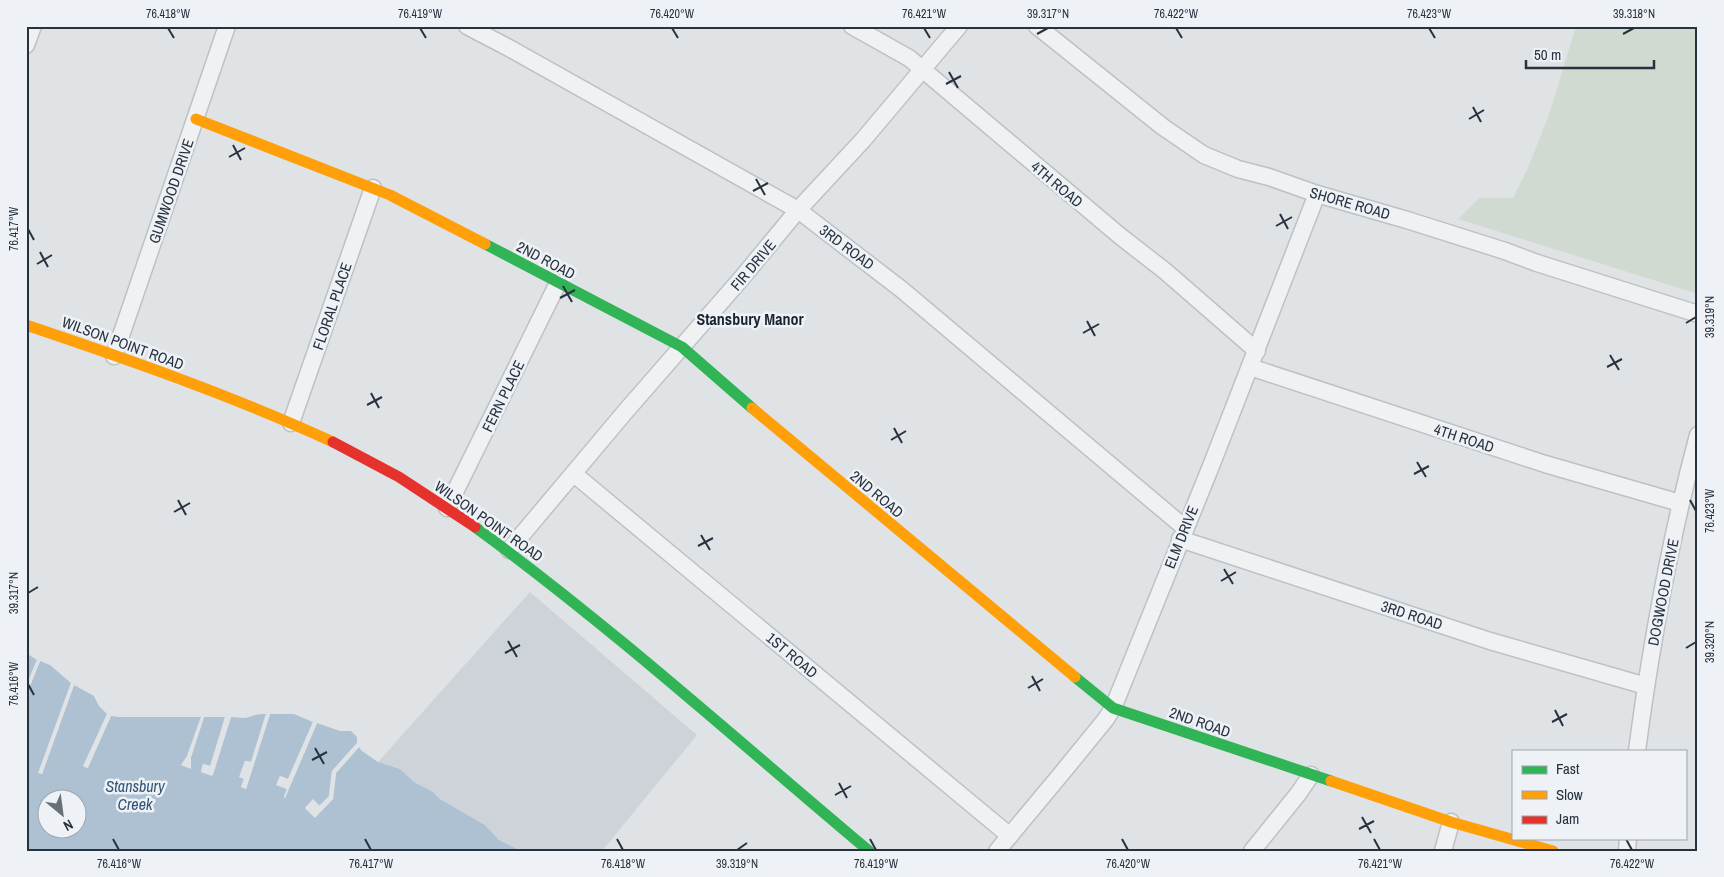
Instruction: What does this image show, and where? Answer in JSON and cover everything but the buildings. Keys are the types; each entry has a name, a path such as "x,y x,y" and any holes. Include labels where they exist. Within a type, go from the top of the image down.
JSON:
{"street":[{"path":"26,45 33,26"},
{"name":"GUMWOOD DRIVE","path":"114,356 228,26"},
{"name":"3RD ROAD","path":"467,26 798,210 901,289 1183,533 1490,641 1646,686"},
{"name":"4TH ROAD","path":"852,26 909,58 1257,350"},
{"name":"FIR DRIVE","path":"508,550 798,210 863,140 959,26"},
{"name":"SHORE ROAD","path":"1037,26 1163,127 1204,155 1238,169 1270,177 1317,194 1407,220 1698,314"},
{"name":"2ND ROAD","path":"196,119 373,188 445,222 682,347 776,429 1113,708 1451,822 1512,839"},
{"name":"FLORAL PLACE","path":"291,423 373,188"},
{"name":"ELM DRIVE","path":"996,851 1100,727 1113,708 1257,350 1317,194"},
{"name":"FERN PLACE","path":"447,508 558,283"},
{"name":"WILSON POINT ROAD","path":"26,325 291,423 379,466 447,508 508,550 646,662 869,851"},
{"name":"4TH ROAD","path":"1250,367 1517,456 1680,503"},
{"name":"DOGWOOD DRIVE","path":"1637,750 1661,593 1680,503 1698,434"},
{"name":"1ST ROAD","path":"574,474 1010,836"},
{"path":"1252,851 1298,794 1310,775"},
{"path":"1443,851 1451,822"},
{"name":"2ND ROAD","path":"1514,840 1553,851"}],"shaded area":[{"path":"1576,26 1698,26 1698,294 1458,219 1479,198 1513,198 1527,170 1549,115"},
{"path":"530,592 697,735 602,851 521,851 499,840 485,825 414,782 400,769 378,762"}],"water":[{"path":"26,653 37,660 26,686"},
{"name":"Stansbury Creek","path":"40,661 50,665 71,683 39,772 42,774 74,685 94,696 99,706 107,714 84,766 88,768 111,716 201,717 187,757 182,765 191,768 191,757 204,717 225,717 210,766 203,764 201,772 213,775 231,717 245,718 266,714 251,762 245,761 240,777 244,779 241,787 246,789 270,714 294,714 313,722 288,779 280,776 277,785 287,789 285,798 317,723 340,731 351,731 357,737 357,743 332,771 329,796 319,806 313,800 305,808 315,817 333,799 336,773 359,747 378,762 400,769 414,782 485,825 499,840 521,851 26,851 26,696"}],"pier":[{"path":"37,660 40,661 26,696 26,686"},
{"path":"71,683 74,685 42,774 38,773"},
{"path":"107,714 111,716 87,768 83,766"},
{"path":"266,714 270,714 246,789 241,787 244,779 239,777 245,761 251,762"},
{"path":"201,717 204,717 191,757 191,769 181,765 187,756"},
{"path":"225,717 231,717 212,776 201,772 203,764 211,766"},
{"path":"313,722 317,723 285,798 287,789 276,785 280,776 288,779"},
{"path":"357,743 359,747 336,773 333,799 315,818 305,808 313,799 320,806 329,796 332,771"}],"traffic: fast":[{"path":"485,244 682,347 752,408"},
{"path":"475,527 576,604 626,645 869,851"},
{"path":"1075,677 1113,708 1331,781"}],"traffic: slow":[{"path":"196,119 390,195 485,244"},
{"path":"26,325 181,379 333,442"},
{"path":"752,408 1075,677"},
{"path":"1331,781 1451,822 1512,839"},
{"path":"1514,840 1553,851"}],"traffic: jam":[{"path":"333,442 399,477 475,527"}],"district":[{"name":"Stansbury Manor","path":"750,319"}]}
